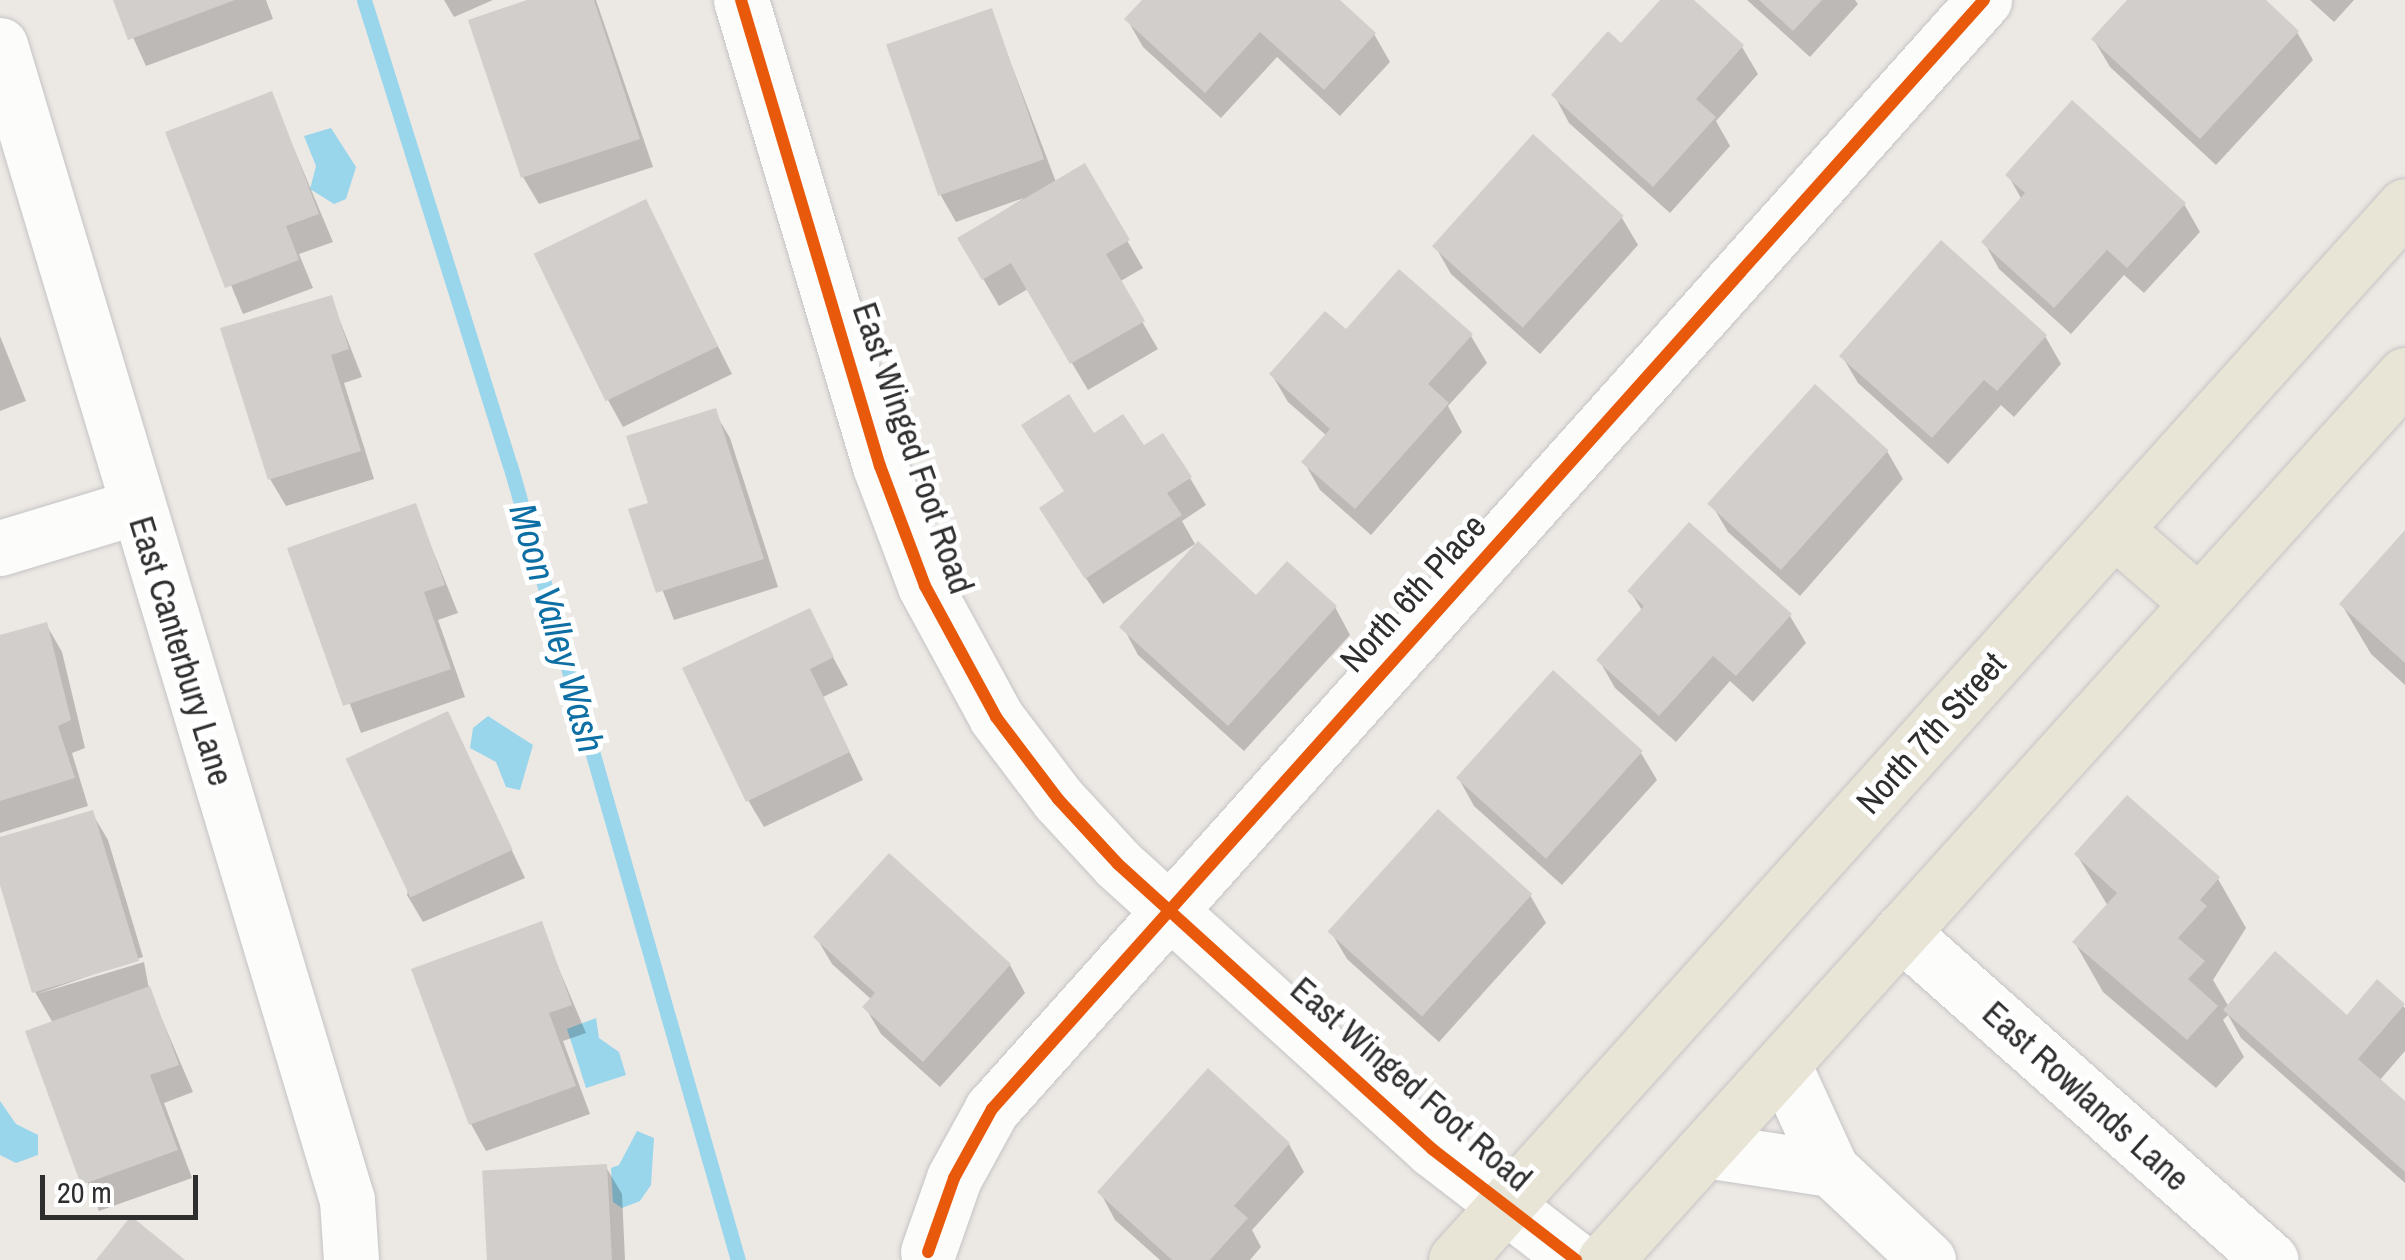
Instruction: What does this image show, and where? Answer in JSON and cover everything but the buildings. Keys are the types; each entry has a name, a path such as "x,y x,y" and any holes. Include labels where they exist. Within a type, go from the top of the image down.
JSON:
{"main road":[{"name":"North 7th Street","path":"1456,1260 2405,206"},
{"path":"1604,1260 2196,601 2405,375"},
{"path":"2115,530 2196,601"}],"street":[{"name":"East Winged Foot Road","path":"741,0 880,466 925,586 996,717 1047,785 1169,911 1432,1148 1576,1260"},
{"name":"North 6th Place","path":"928,1252 954,1178 992,1109 1984,0"},
{"name":"East Canterbury Lane","path":"0,45 347,1200 351,1260"},
{"path":"0,548 138,506"},
{"name":"East Rowlands Lane","path":"1901,932 2272,1260"},
{"path":"1783,1064 1830,1170 1928,1260"},
{"path":"1705,1150 1830,1170"}],"water":[{"path":"331,128 356,167 346,199 334,204 310,189 316,166 304,136"},
{"path":"488,716 533,745 520,790 506,787 496,762 470,748 473,728"},
{"path":"596,1018 599,1038 619,1052 626,1075 586,1088 567,1029"},
{"path":"0,1101 16,1124 38,1135 38,1155 16,1163 0,1155"},
{"path":"637,1131 654,1138 651,1185 640,1201 622,1208 613,1202 611,1168 619,1165"}],"waterway":[{"name":"Moon Valley Wash","path":"364,0 510,465 738,1260"}],"cycle path":[{"path":"741,0 880,466 925,586 996,717 1058,799 1118,864 1432,1149 1576,1260"},
{"path":"928,1252 954,1178 992,1109 1984,0"}]}
